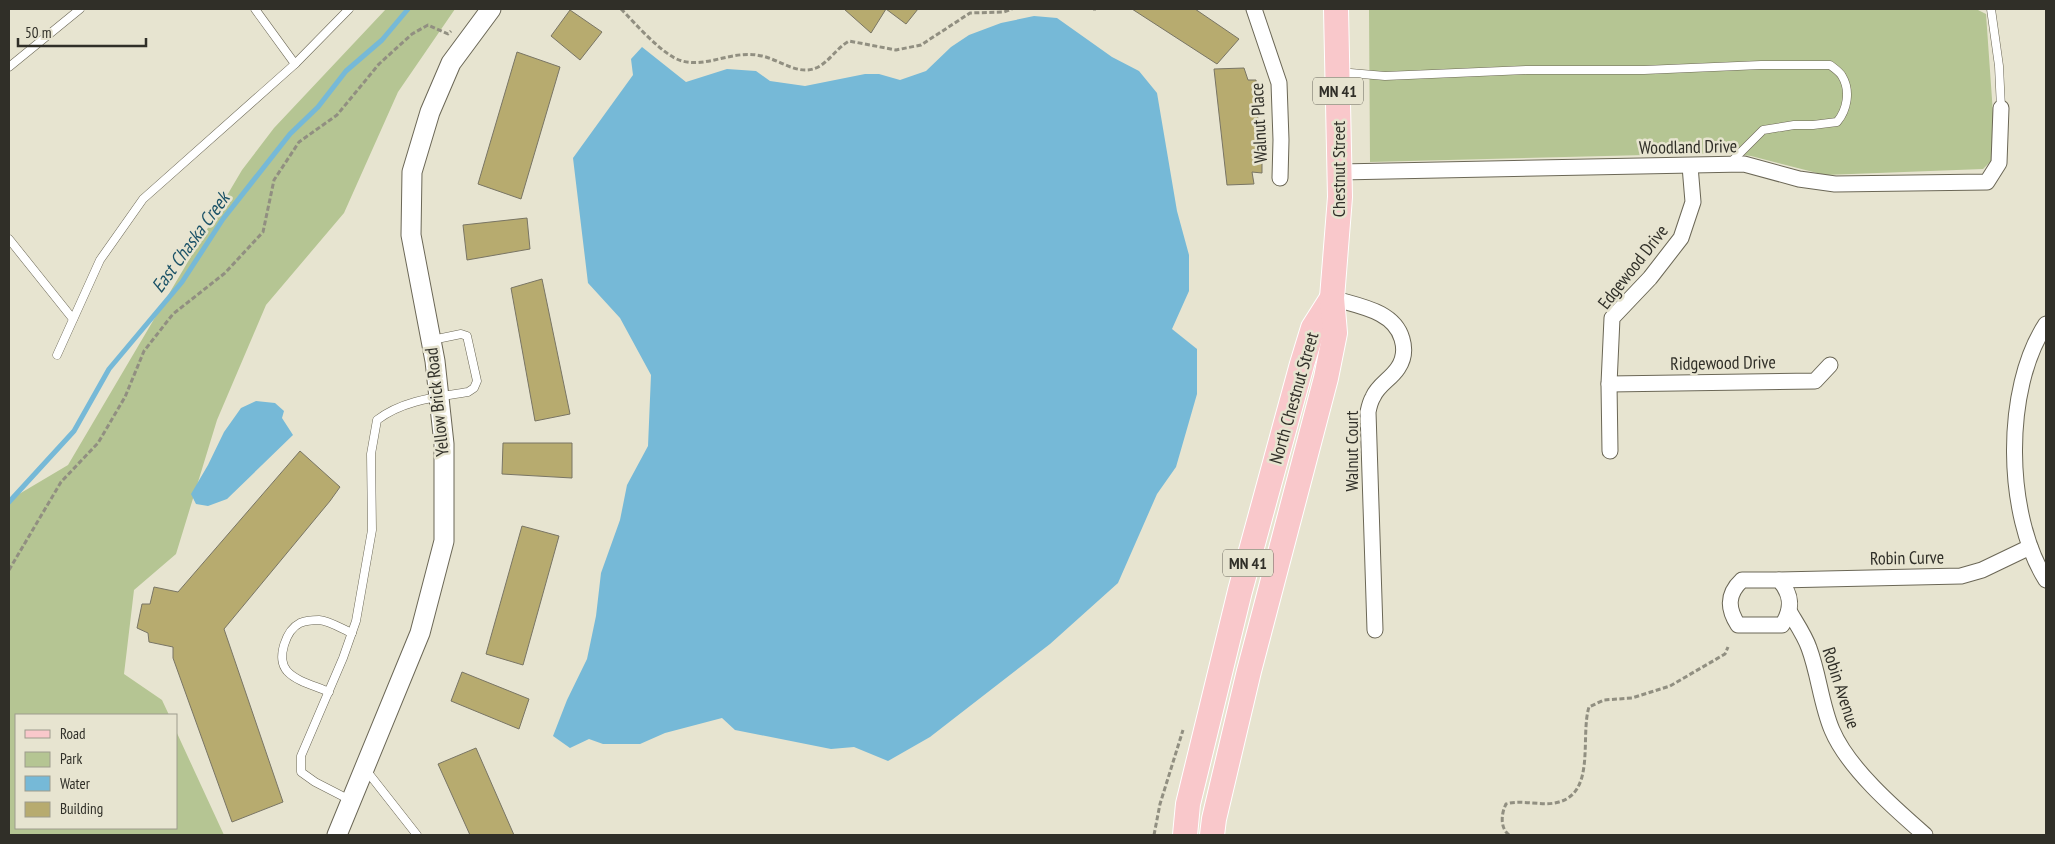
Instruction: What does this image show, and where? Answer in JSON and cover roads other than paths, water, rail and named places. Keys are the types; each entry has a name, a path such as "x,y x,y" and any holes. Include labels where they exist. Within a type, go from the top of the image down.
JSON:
{"main road":[{"name":"Chestnut Street","path":"1332,298 1338,236 1340,172 1336,9"},
{"name":"North Chestnut Street","path":"1184,835 1188,804 1240,591 1289,411 1313,328 1332,298"},
{"name":"North Chestnut Street","path":"1212,835 1214,819 1249,671 1326,378 1335,333 1332,298"}],"street":[{"name":"Yellow Brick Road","path":"337,835 420,633 444,541 444,444 431,340 411,234 412,172 430,112 451,63 490,9"},
{"name":"Walnut Place","path":"1254,9 1279,83 1280,178"},
{"name":"Woodland Drive","path":"1340,172 1744,164 1799,179 1836,184 1987,182 1999,163 2001,108"},
{"name":"Edgewood Drive","path":"1610,451 1609,384 1612,318 1650,278 1681,238 1693,202 1690,166"},
{"name":"Walnut Court","path":"1332,298 1375,311 1389,318 1397,326 1404,344 1404,356 1399,366 1392,378 1382,385 1373,396 1368,412 1375,630"},
{"path":"2046,324 2035,345 2024,377 2014,454 2022,522 2030,547 2046,580"},
{"name":"Ridgewood Drive","path":"1609,384 1815,381 1830,366"},
{"name":"Robin Curve","path":"1789,611 1782,625 1738,625 1731,615 1729,605 1735,587 1742,580 1961,576 1982,570 2030,547"},
{"path":"1779,580 1790,596 1789,611"},
{"name":"Robin Avenue","path":"1789,611 1809,648 1832,730 1848,759 1925,835"}],"lane":[{"path":"9,67 80,9"},
{"path":"255,9 296,64"},
{"path":"57,355 100,260 143,199 296,64 349,9"},
{"path":"1991,9 1999,66 2001,108"},
{"path":"1337,72 1385,76 1527,70 1644,70 1761,65 1830,65 1842,76 1848,95 1844,114 1837,122 1794,125 1763,130 1728,164"},
{"path":"9,240 73,319"},
{"path":"350,800 315,782 301,772 301,756 329,692 356,621 372,530 371,454 377,420 390,410 413,402 468,392 474,388 477,381 468,336 461,334 431,340"},
{"path":"329,692 298,679 287,670 283,657 286,638 299,623 317,620 325,621 352,633"},
{"path":"365,768 417,835"}],"water":[{"path":"1034,16 1057,18 1112,57 1139,71 1157,93 1177,211 1189,255 1189,291 1172,329 1197,349 1197,394 1176,467 1157,494 1118,583 1050,644 930,737 888,761 854,747 831,749 735,730 722,718 665,733 640,744 603,744 589,739 570,748 553,736 567,700 587,659 596,616 601,573 620,520 627,485 648,446 651,375 620,318 588,283 573,158 633,75 631,59 642,47 686,82 727,69 756,71 770,81 805,86 865,74 879,74 900,80 926,71 951,47 969,35 1001,23"},
{"path":"256,401 275,403 284,411 282,418 293,435 227,499 208,506 196,504 191,494 224,432 241,408"}],"waterway":[{"name":"East Chaska Creek","path":"9,502 74,431 109,369 182,282 223,219 290,134 318,107 346,71 382,40 408,9"}]}
